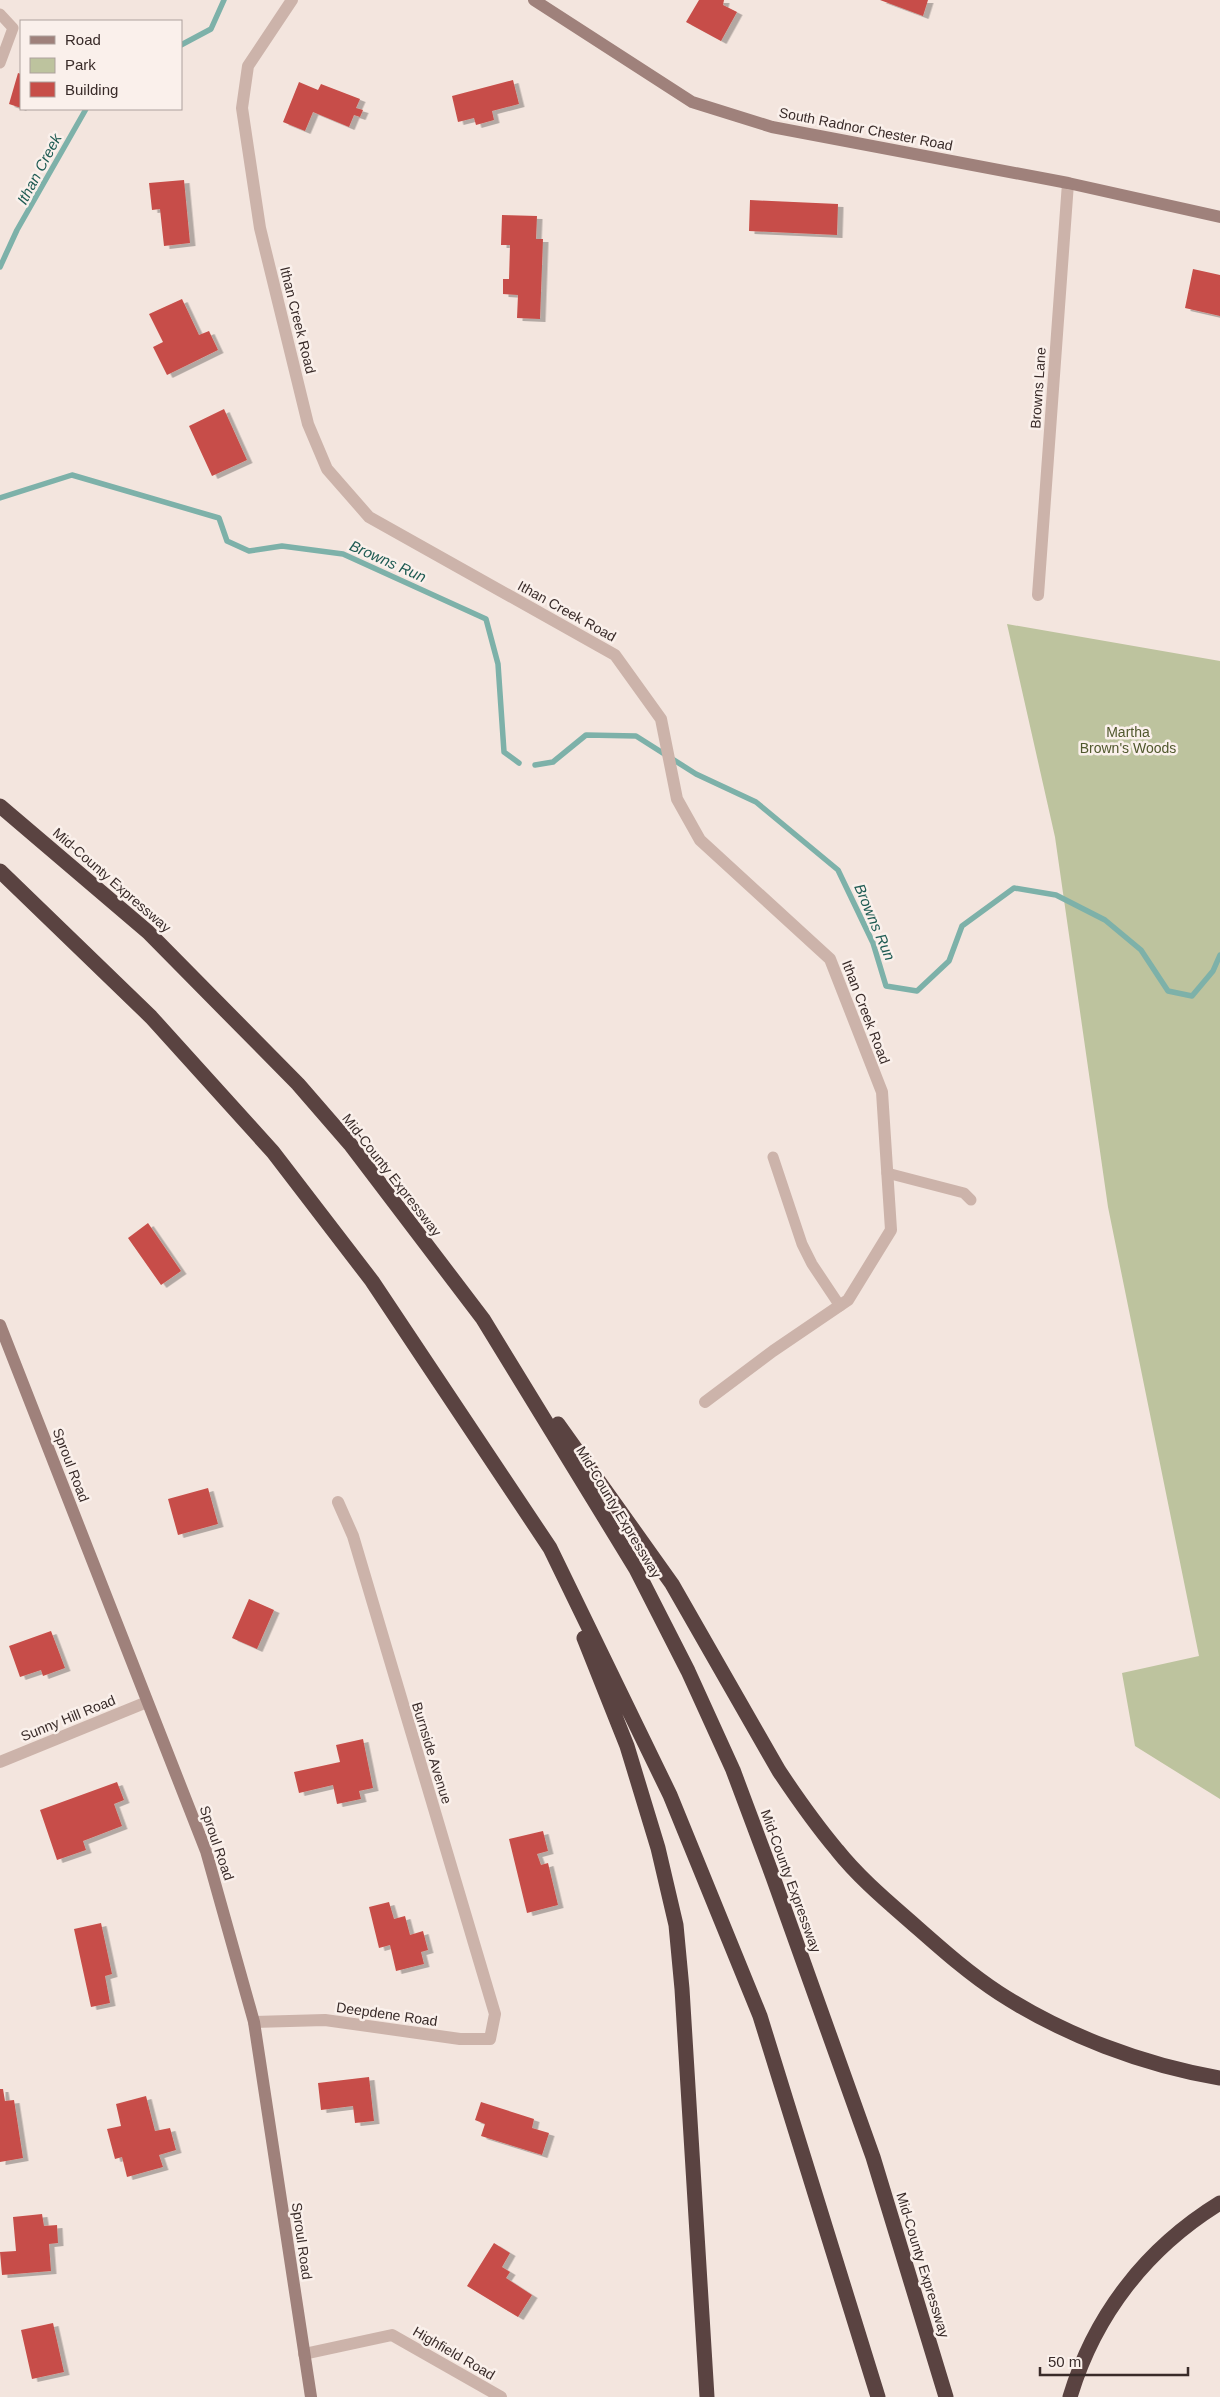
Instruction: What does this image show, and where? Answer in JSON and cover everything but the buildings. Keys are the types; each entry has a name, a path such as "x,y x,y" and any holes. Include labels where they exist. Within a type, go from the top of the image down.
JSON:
{"highway":[{"name":"Mid-County Expressway","path":"0,806 148,932 298,1084 350,1144 483,1319 636,1569 688,1671 733,1770 773,1876 873,2157 946,2397"},
{"path":"0,871 151,1017 273,1152 372,1281 550,1548 670,1795 760,2016 878,2397"},
{"path":"483,1319 672,1584 778,1771 837,1851 890,1904 926,1936 1006,1997 1059,2026 1120,2051 1179,2070 1220,2078"},
{"path":"550,1548 627,1746 658,1848 676,1925 682,1989 707,2397"},
{"path":"1070,2397 1090,2345 1127,2283 1174,2236 1196,2218 1220,2203"}],"main road":[{"name":"South Radnor Chester Road","path":"534,0 692,102 772,127 1068,183 1220,217"},
{"name":"Sproul Road","path":"0,1325 206,1851 254,2022 311,2397"}],"street":[{"name":"Ithan Creek Road","path":"292,0 248,66 242,108 260,228 308,424 327,469 368,516 615,654 661,719 677,800 700,840 830,959 882,1092 891,1230 848,1300 773,1351 705,1402"},
{"name":"Browns Lane","path":"1038,595 1068,183"},
{"name":"Burnside Avenue","path":"338,1502 352,1536 495,2014"},
{"name":"Sunny Hill Road","path":"0,1762 147,1702"},
{"name":"Deepdene Road","path":"254,2022 325,2020 460,2039 490,2040 495,2014"},
{"name":"Highfield Road","path":"304,2354 392,2335 501,2397"}],"lane":[{"path":"0,14 12,28 0,63"},
{"path":"773,1157 802,1244 812,1264 840,1306"},
{"path":"887,1172 964,1193 971,1200"}],"green space":[{"name":"Martha Brown's Woods","path":"1007,624 1220,661 1220,1799 1135,1746 1122,1673 1199,1656 1108,1207 1055,837"}],"waterway":[{"name":"Ithan Creek","path":"182,44 211,29 224,0"},
{"name":"Ithan Creek","path":"0,267 17,230 85,110"},
{"name":"Browns Run","path":"0,498 72,475 219,518 227,541 249,551 282,546 343,554 486,619 498,664 504,752 519,763"},
{"name":"Browns Run","path":"535,765 553,762 586,735 636,736 696,774 756,802 838,870 873,943 886,986 917,991 949,961 962,926 1014,888 1056,895 1105,920 1141,950 1168,991 1192,996 1213,971 1220,955"}]}
